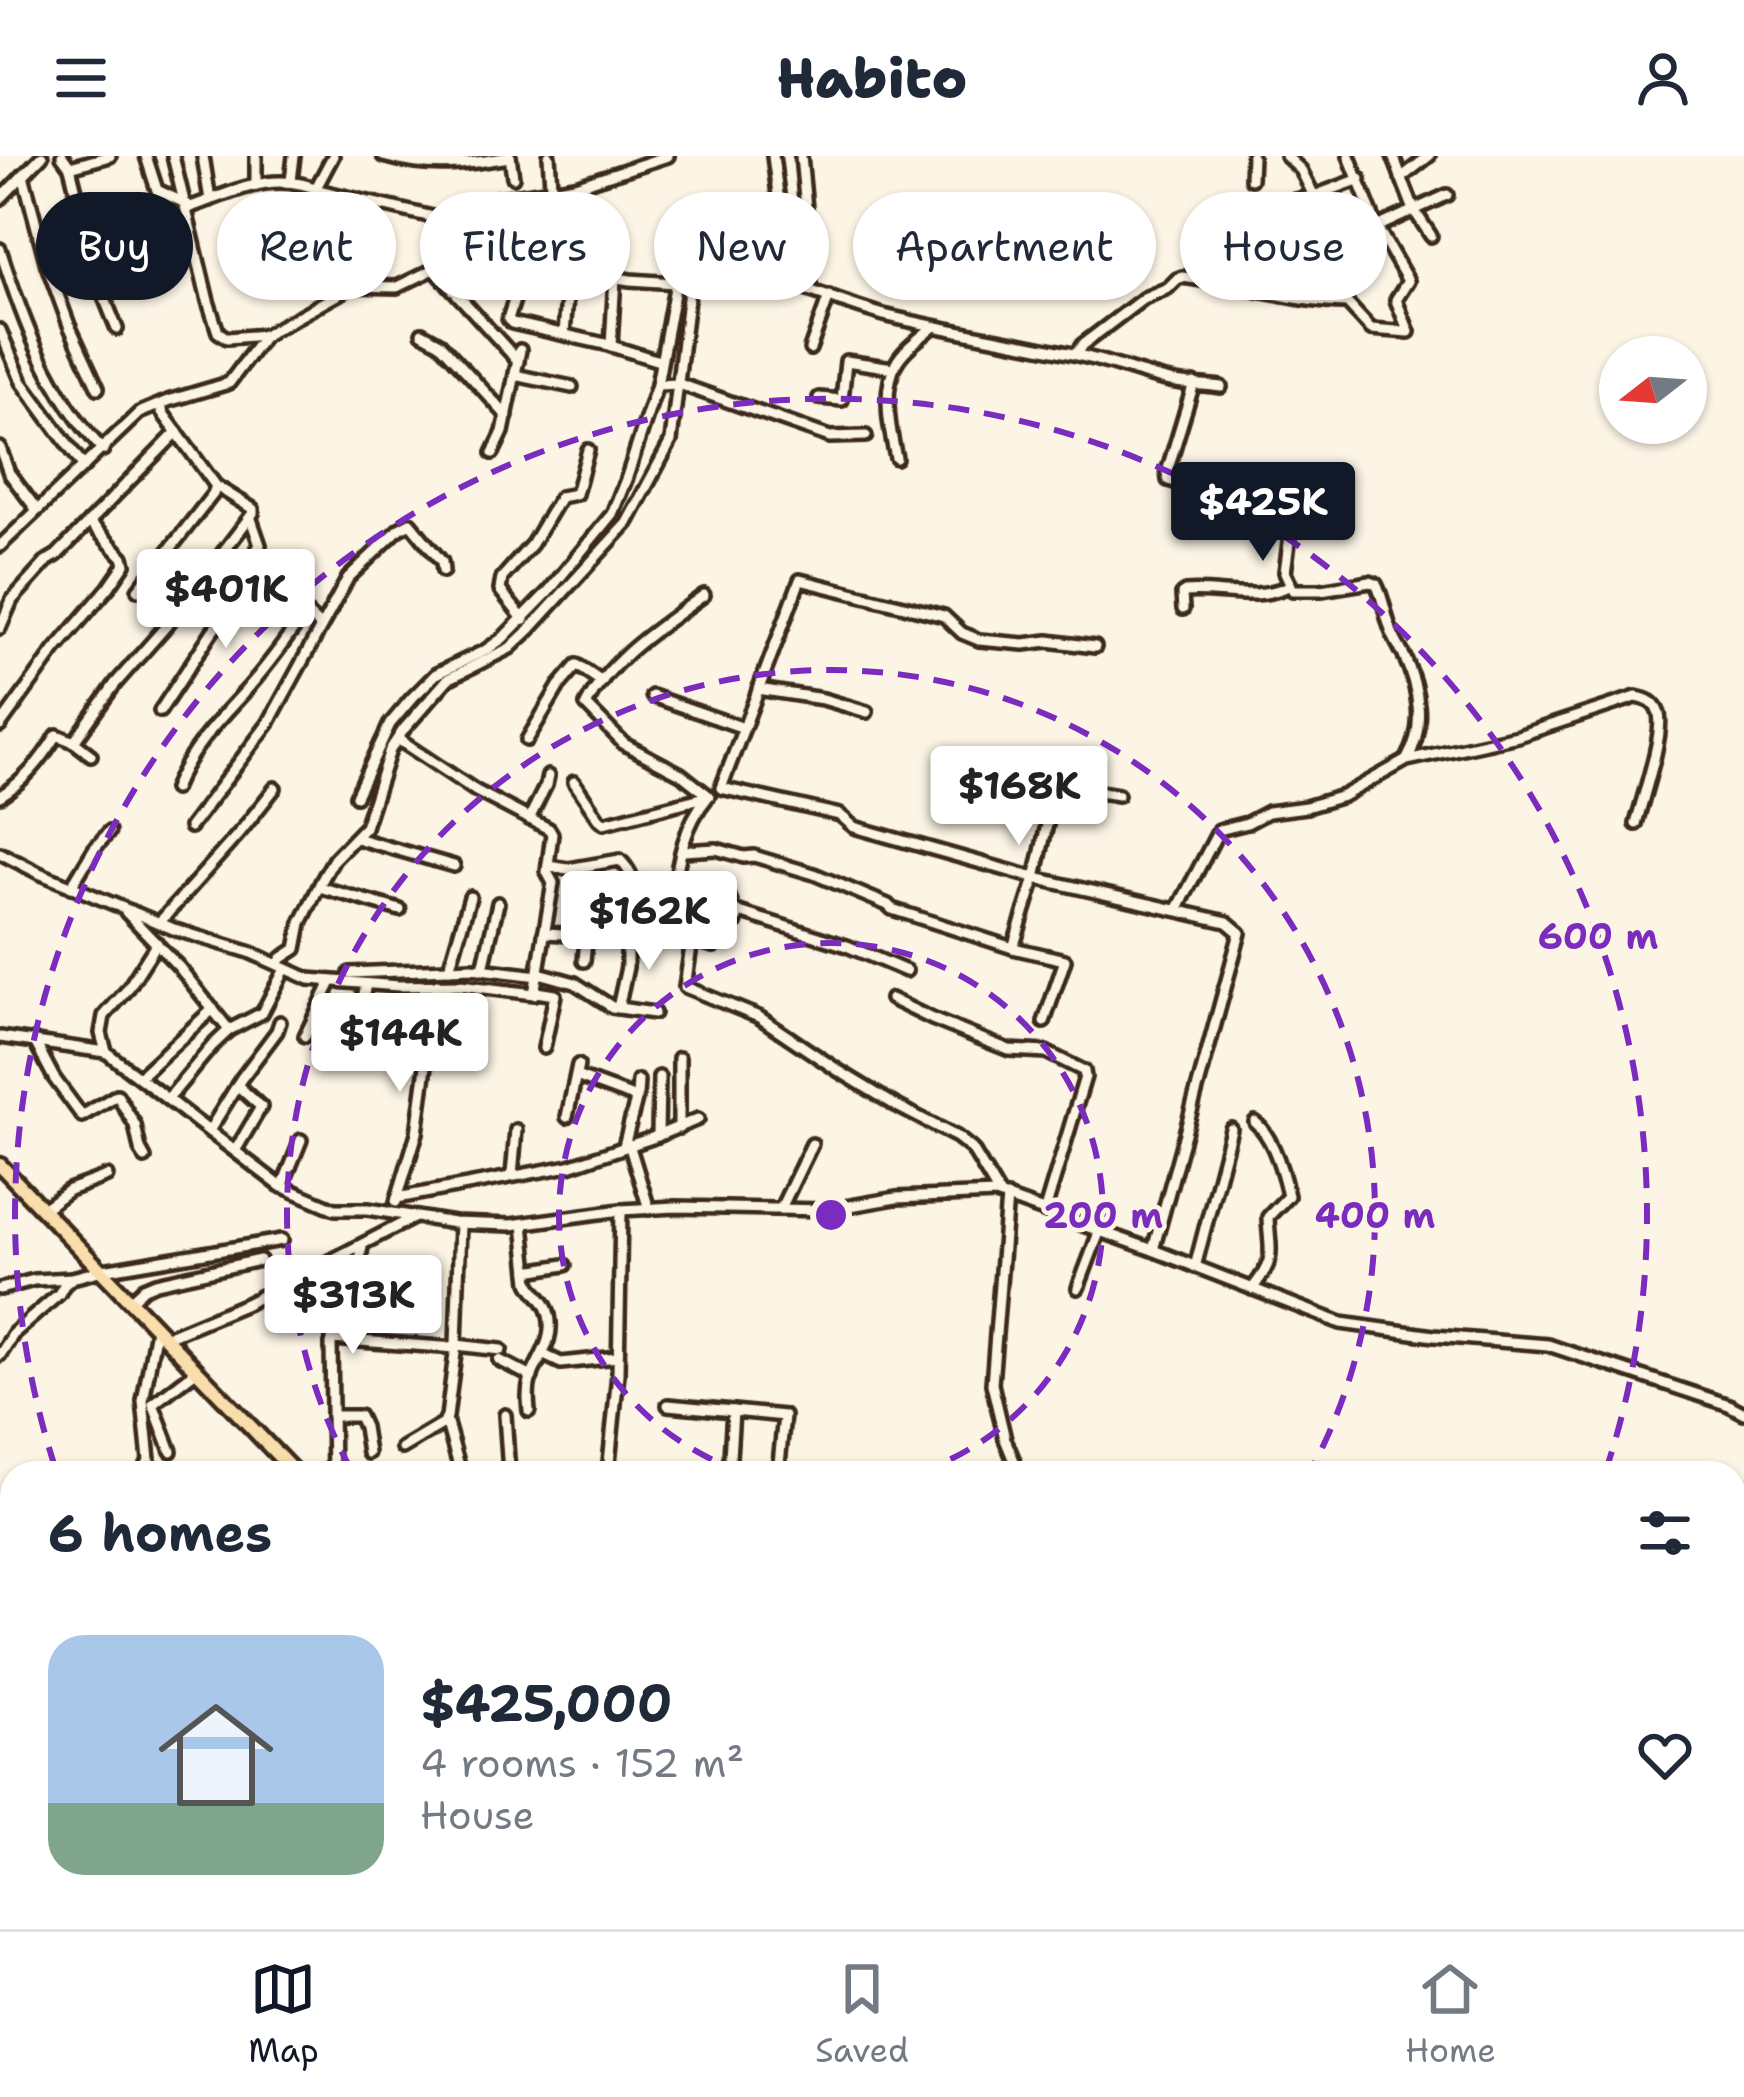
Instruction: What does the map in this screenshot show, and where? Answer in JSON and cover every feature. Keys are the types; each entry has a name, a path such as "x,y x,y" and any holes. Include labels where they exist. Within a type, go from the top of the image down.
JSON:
{"main road":[{"path":"0,1165 283,1461"}],"street":[{"path":"0,199 42,156"},
{"path":"62,156 70,167 100,286 117,329"},
{"path":"70,167 110,156"},
{"path":"146,156 161,192"},
{"path":"173,156 183,192"},
{"path":"203,156 210,200"},
{"path":"256,156 256,185"},
{"path":"291,181 294,156"},
{"path":"316,188 333,156"},
{"path":"383,156 448,167 510,156 513,177"},
{"path":"549,156 550,192 668,156"},
{"path":"773,156 778,192"},
{"path":"801,156 804,192"},
{"path":"1251,179 1252,156"},
{"path":"1286,156 1301,170 1312,192"},
{"path":"1349,156 1365,192"},
{"path":"1393,156 1414,210 1431,236"},
{"path":"1401,178 1429,156"},
{"path":"23,175 46,265 98,388"},
{"path":"1325,192 1360,179"},
{"path":"193,204 272,181 291,181 420,214"},
{"path":"1387,222 1447,195"},
{"path":"193,233 218,332 227,338 265,335"},
{"path":"1307,300 1347,303 1371,329 1408,332 1396,300 1408,280 1387,244"},
{"path":"0,249 16,301 49,376 81,427 103,451"},
{"path":"0,546 139,413 229,382 265,335 353,286 397,287 420,276"},
{"path":"1076,354 1144,298 1180,278"},
{"path":"829,296 933,327 1076,354 1166,380 1221,387"},
{"path":"465,300 519,355 503,432 493,453"},
{"path":"514,300 508,319 512,323 659,362"},
{"path":"564,334 566,300"},
{"path":"611,346 614,300"},
{"path":"168,1099 229,1030 262,1012 282,964 296,949 301,922 319,886 334,860 365,827 390,724 436,674 510,648 611,514 658,385 659,362 676,300"},
{"path":"527,624 627,523 671,441 681,300"},
{"path":"811,349 828,300"},
{"path":"896,458 890,429 893,368 933,327"},
{"path":"0,330 22,382 84,467"},
{"path":"422,333 440,343 506,416"},
{"path":"819,398 842,400 846,361 893,368"},
{"path":"515,375 572,387"},
{"path":"1194,383 1168,479 1247,503 1277,504 1284,510 1291,528 1286,560 1289,586 1297,592 1370,582 1380,590 1390,631 1406,659 1420,705 1413,749 1406,760"},
{"path":"658,385 676,384 830,437 866,436"},
{"path":"74,742 115,684 251,519 253,509 216,486 162,412 162,405"},
{"path":"0,628 12,600 47,560 177,432"},
{"path":"0,448 9,473 37,510"},
{"path":"527,624 500,590 502,578 532,544 560,497 576,494 588,450"},
{"path":"138,590 216,486"},
{"path":"251,519 260,544 250,560 320,626"},
{"path":"0,726 125,564 89,522"},
{"path":"190,827 268,724 348,578 410,523 442,562 442,571"},
{"path":"0,524 12,536"},
{"path":"160,711 259,569"},
{"path":"574,782 604,823 709,796 722,788 800,580 944,616 962,633 979,640 1094,647"},
{"path":"1183,609 1185,592 1252,595 1289,586"},
{"path":"704,595 650,635 594,690 586,708 624,744 681,774 709,796"},
{"path":"174,789 199,741 305,614"},
{"path":"356,796 384,748 399,740 464,665"},
{"path":"527,740 577,665 602,682"},
{"path":"758,689 868,712"},
{"path":"652,696 744,728"},
{"path":"1177,910 1219,830 1262,814 1342,796 1406,760 1518,736 1623,699 1644,698 1656,707 1660,721 1636,824"},
{"path":"0,796 37,766 57,735 91,754"},
{"path":"350,973 375,980 437,984 485,975 527,994 537,982 553,884 547,872 552,834 399,740"},
{"path":"1013,948 1036,878 1062,758"},
{"path":"529,818 548,776"},
{"path":"1056,785 1118,795"},
{"path":"159,922 274,788"},
{"path":"722,788 840,815 854,827 1036,878 1227,922 1240,933 1153,1250"},
{"path":"709,796 686,834 674,892 712,891 730,899 733,910 847,946 906,971"},
{"path":"71,886 109,832"},
{"path":"356,838 454,866"},
{"path":"683,851 716,849 814,874 892,908 1064,960 1043,1022"},
{"path":"0,854 176,930 282,964 309,979 375,980 448,969 575,983 599,1001 654,1013"},
{"path":"548,866 574,869 620,860 636,882 643,913 651,923 692,924 685,987 759,1016 838,1071 972,1149 1003,1196 992,1384 1013,1461"},
{"path":"636,882 676,881"},
{"path":"319,886 400,910"},
{"path":"448,969 470,897"},
{"path":"485,975 498,903"},
{"path":"122,908 229,1030"},
{"path":"692,940 714,946 720,931 735,923 739,912"},
{"path":"618,1008 627,967 622,916 643,913"},
{"path":"544,933 584,935 584,961"},
{"path":"586,939 621,933"},
{"path":"106,1052 101,1033 104,1016 128,991 157,943"},
{"path":"354,1044 375,980"},
{"path":"305,1036 331,982"},
{"path":"537,982 555,995 544,1048"},
{"path":"392,1214 417,1133 437,984"},
{"path":"890,999 1010,1050 1046,1052 1084,1070 1045,1210"},
{"path":"139,1077 213,1010"},
{"path":"209,1131 280,1022"},
{"path":"0,1037 106,1052 282,1186 335,1208 460,1224 523,1224 622,1210 723,1206 827,1210 896,1198 1003,1196 1341,1323 1548,1345 1744,1413"},
{"path":"34,1040 82,1116 118,1096 135,1125 145,1158"},
{"path":"679,1058 679,1128"},
{"path":"567,1118 577,1071 636,1099"},
{"path":"658,1136 659,1076"},
{"path":"638,1082 627,1145 649,1209"},
{"path":"235,1151 261,1107 238,1085"},
{"path":"397,1198 569,1166 698,1119"},
{"path":"1252,1288 1264,1274 1272,1248 1266,1221 1288,1196 1271,1144 1255,1122"},
{"path":"1196,1267 1231,1129"},
{"path":"512,1176 516,1130"},
{"path":"282,1186 301,1140"},
{"path":"781,1208 812,1144"},
{"path":"43,1209 68,1190 107,1176"},
{"path":"609,1461 622,1210"},
{"path":"149,1461 143,1401 160,1333 246,1304 415,1217"},
{"path":"458,1461 446,1420 456,1346 460,1224"},
{"path":"523,1224 531,1290 545,1302 550,1318 544,1355 527,1396 529,1411"},
{"path":"1078,1288 1100,1230"},
{"path":"0,1289 282,1240"},
{"path":"333,1461 332,1339 359,1269 362,1246"},
{"path":"130,1301 156,1282 260,1259"},
{"path":"528,1271 565,1265"},
{"path":"0,1355 14,1333 72,1278"},
{"path":"332,1339 456,1346 500,1355 532,1376"},
{"path":"544,1355 561,1363 617,1357"},
{"path":"171,1451 153,1404 196,1370"},
{"path":"668,1405 784,1416 779,1461"},
{"path":"730,1461 733,1411"},
{"path":"332,1415 359,1416 368,1453"},
{"path":"505,1415 508,1461"},
{"path":"402,1448 446,1420"}]}
